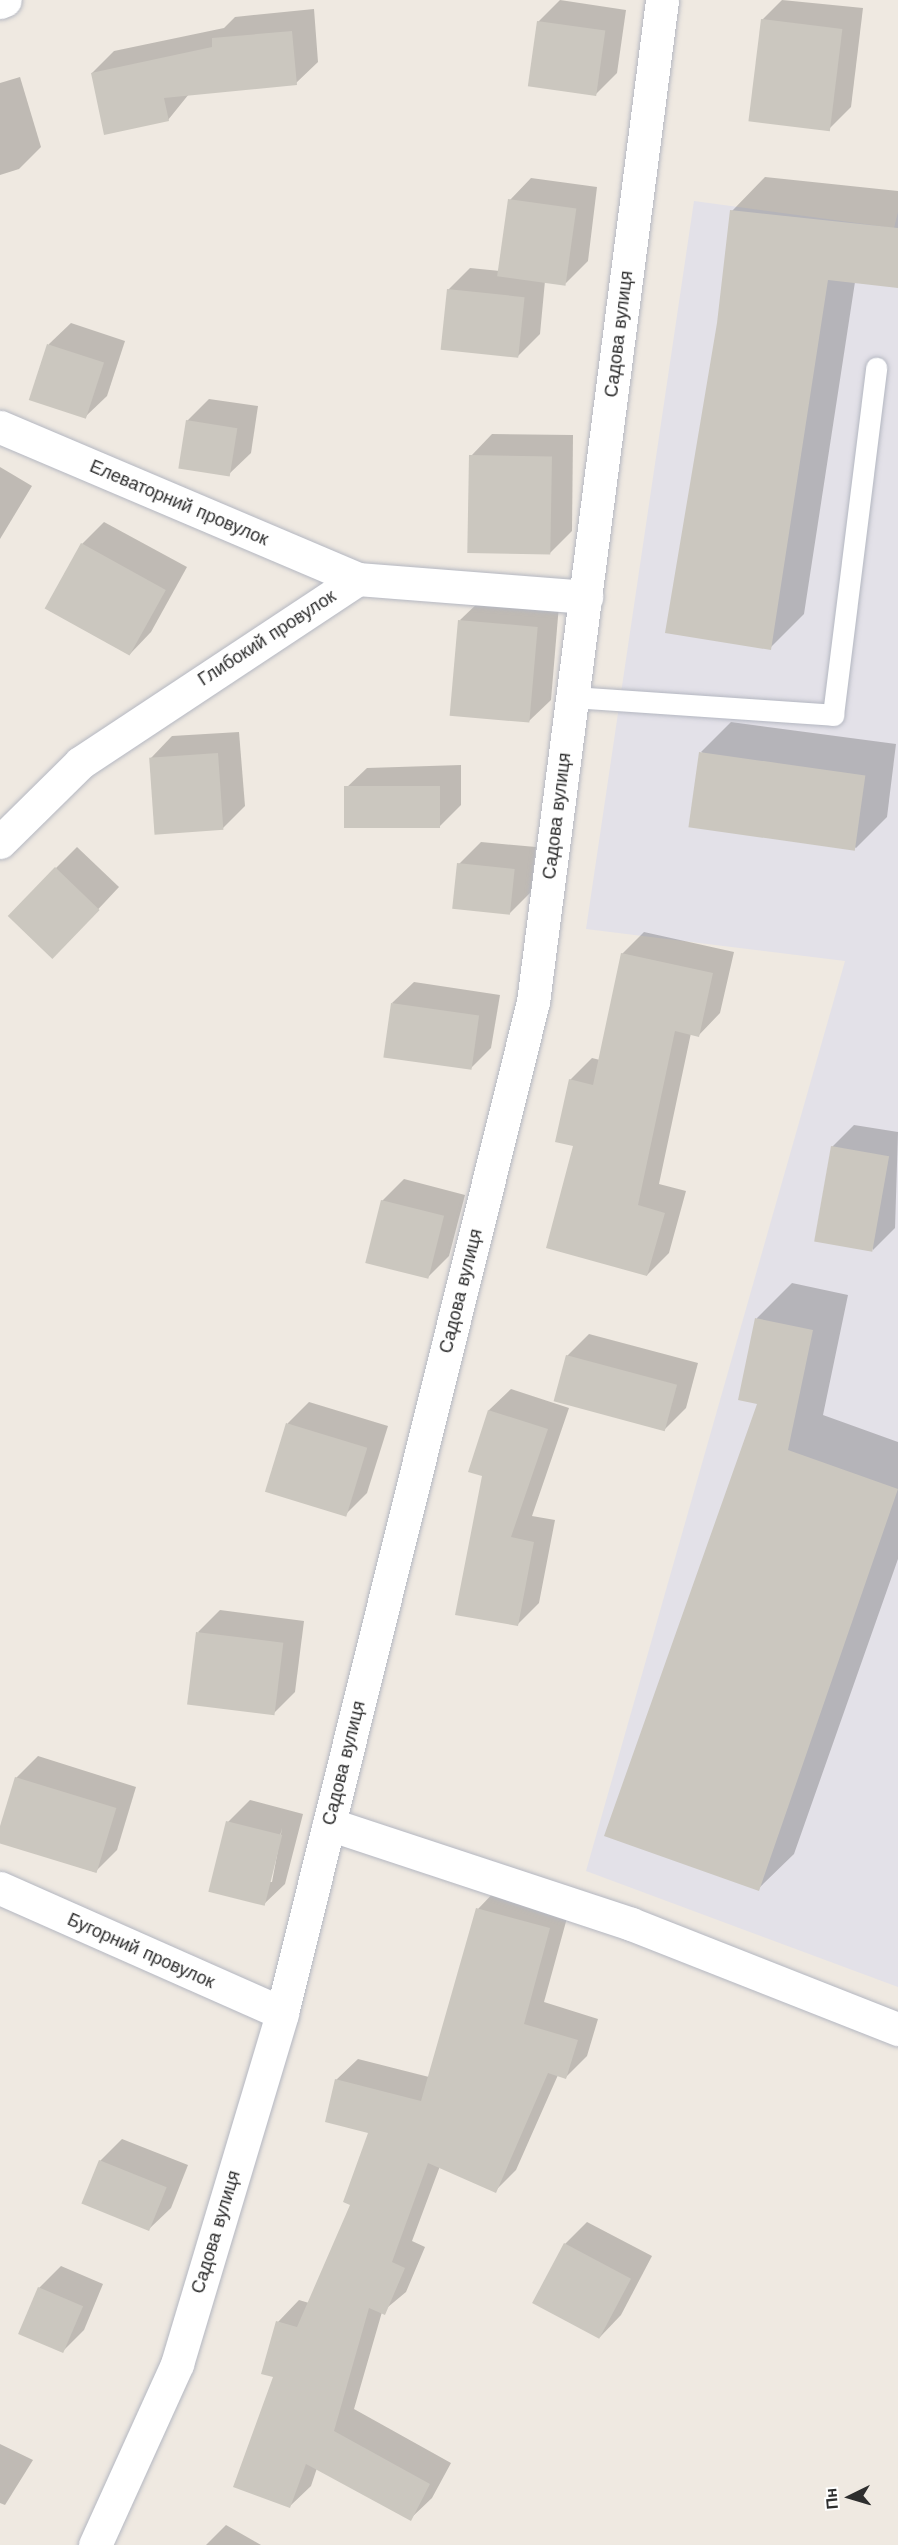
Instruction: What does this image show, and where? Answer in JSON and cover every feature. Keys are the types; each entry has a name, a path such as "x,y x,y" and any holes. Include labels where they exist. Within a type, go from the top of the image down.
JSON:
{"street":[{"path":"0,2 5,0"},
{"name":"Садова вулиця","path":"94,2545 177,2364 282,2013 533,1002 662,0"},
{"name":"Елеваторний провулок","path":"0,427 358,579"},
{"path":"358,579 586,597"},
{"name":"Глибокий провулок","path":"0,842 80,763 358,579"},
{"path":"329,1824 631,1924 898,2029"},
{"name":"Бугорний провулок","path":"0,1888 282,2013"}],"lane":[{"path":"572,697 833,715 876,368"}],"shaded area":[{"path":"694,201 894,228 898,212 898,1987 586,1871 845,961 586,929"}],"building":[{"path":"761,19 842,29 830,131 748,121"},
{"path":"537,21 605,31 596,96 528,86"},
{"path":"292,31 297,85 164,98 169,121 104,135 91,73 212,47 212,38"},
{"path":"508,199 576,209 565,286 497,276"},
{"path":"730,210 898,228 898,288 828,280 771,650 665,633 717,323"},
{"path":"447,289 525,297 518,358 441,350"},
{"path":"47,344 104,363 86,419 29,400"},
{"path":"186,420 237,428 230,477 178,468"},
{"path":"469,455 552,456 550,554 467,553"},
{"path":"81,543 166,590 129,656 45,609"},
{"path":"458,620 538,627 529,723 450,716"},
{"path":"699,752 865,775 855,851 688,827"},
{"path":"218,753 223,830 155,835 149,758"},
{"path":"344,786 440,786 440,828 344,828"},
{"path":"457,863 515,869 510,915 452,909"},
{"path":"55,867 100,910 52,959 8,916"},
{"path":"621,953 713,973 699,1037 675,1031 638,1205 665,1213 647,1276 546,1248 573,1146 555,1142 569,1079 593,1085"},
{"path":"391,1003 479,1015 471,1070 383,1057"},
{"path":"831,1146 889,1156 872,1252 814,1242"},
{"path":"381,1200 444,1216 428,1279 365,1263"},
{"path":"755,1318 813,1330 788,1450 898,1489 759,1891 604,1836 757,1404 738,1400"},
{"path":"566,1355 677,1385 665,1431 554,1401"},
{"path":"488,1410 548,1429 511,1537 534,1542 518,1626 455,1615 482,1476 468,1472"},
{"path":"286,1423 367,1448 346,1517 265,1492"},
{"path":"196,1632 283,1643 274,1715 187,1704"},
{"path":"15,1777 116,1808 96,1873 0,1844 0,1826"},
{"path":"226,1821 282,1835 265,1906 208,1892"},
{"path":"476,1908 550,1928 524,2024 578,2040 566,2079 548,2073 496,2193 428,2163 392,2262 405,2268 385,2315 369,2308 334,2431 430,2484 411,2521 306,2464 290,2508 233,2487 273,2377 261,2374 276,2321 297,2327 350,2205 343,2202 368,2133 325,2122 335,2079 421,2101"},
{"path":"99,2160 167,2187 149,2231 81,2204"},
{"path":"564,2243 631,2279 599,2339 532,2303"},
{"path":"38,2287 83,2306 63,2353 18,2334"}]}
